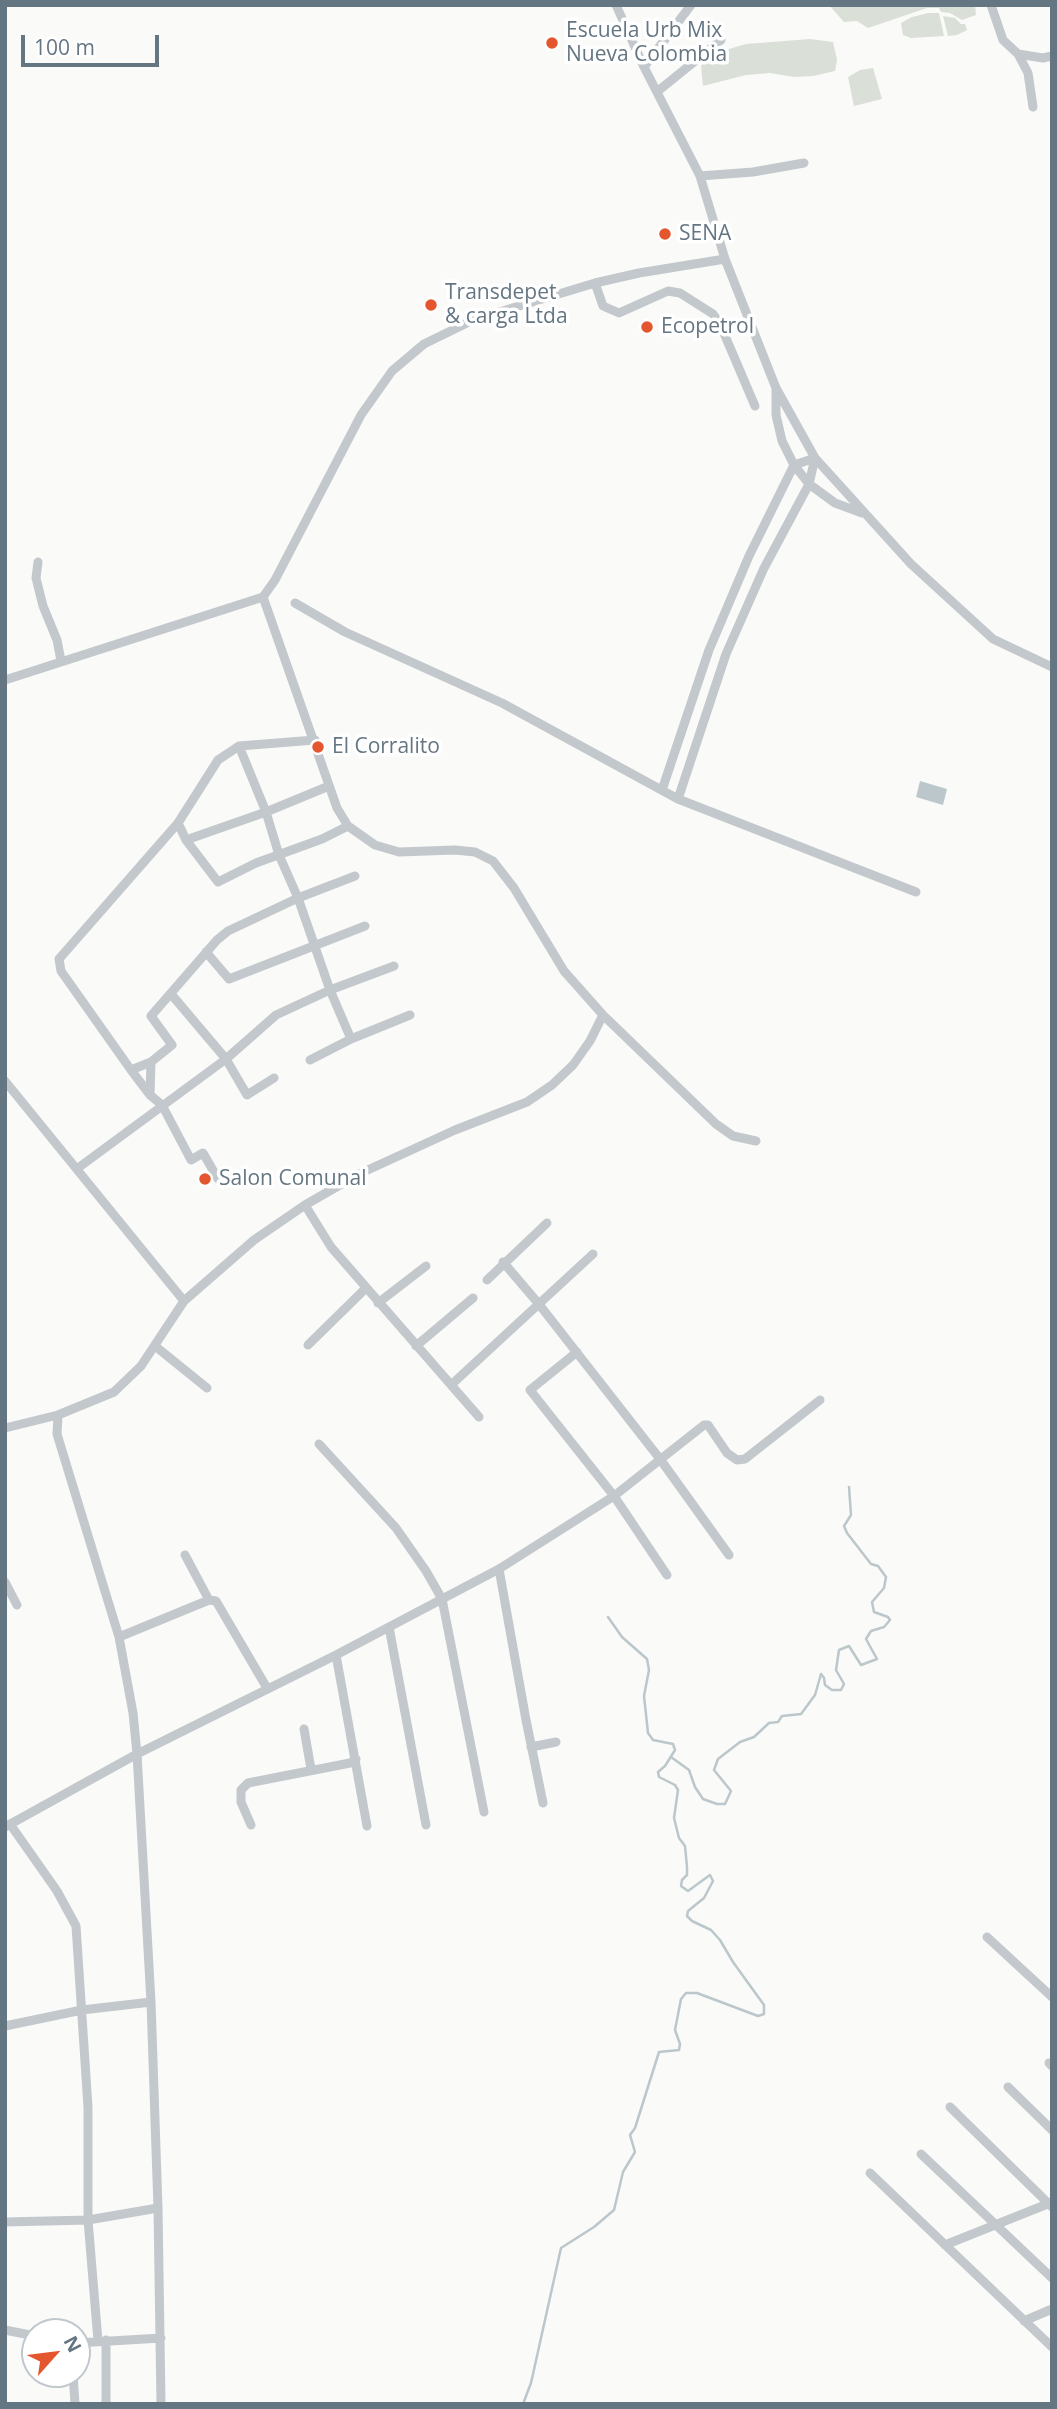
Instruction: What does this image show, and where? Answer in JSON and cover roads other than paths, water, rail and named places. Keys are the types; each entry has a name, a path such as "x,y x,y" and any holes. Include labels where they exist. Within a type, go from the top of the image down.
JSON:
{"street":[{"path":"616,5 644,67 700,176 725,259 776,388 815,458 911,564 993,639 1052,667"},
{"path":"644,67 691,5"},
{"path":"991,5 1003,40 1018,54 1028,73 1033,107"},
{"path":"658,91 721,40"},
{"path":"1018,54 1043,58 1052,56"},
{"path":"700,176 753,172 804,163"},
{"path":"5,680 262,597 275,580 361,415 392,371 424,344 473,320 595,283 725,259"},
{"path":"595,283 603,306 619,313 668,291 680,293 713,314 720,324 755,406"},
{"path":"776,388 776,415 782,441 794,466 810,484 835,503 864,514"},
{"path":"662,790 709,650 749,556 794,466 815,458"},
{"path":"678,799 726,654 764,568 810,484 815,458"},
{"path":"38,562 36,578 43,606 57,640 61,661"},
{"path":"262,597 337,808 348,826 375,845 398,852 455,850 475,852 493,861 514,888 564,971 603,1015 716,1124 733,1136 756,1141"},
{"path":"295,603 345,632 502,703 678,799 916,892"},
{"path":"709,650 726,654"},
{"path":"218,1179 203,1153 191,1160 162,1105 150,1095 131,1070 61,971 59,959 178,823 218,760 239,746 315,740"},
{"path":"239,746 266,812 279,855 298,898 330,990 351,1039"},
{"path":"186,840 329,786"},
{"path":"178,823 186,840 218,882 348,826"},
{"path":"131,1070 151,1062 172,1045 151,1016 206,952 228,931 298,898 355,876"},
{"path":"206,952 229,979 365,926"},
{"path":"78,1168 226,1059 276,1016 330,990 394,966"},
{"path":"171,994 226,1059 247,1095 274,1078"},
{"path":"310,1060 351,1039 410,1015"},
{"path":"5,1427 58,1415 114,1392 141,1366 184,1301 254,1240 305,1205 359,1174 455,1130 527,1102 552,1085 573,1065 590,1041 603,1015"},
{"path":"150,1095 151,1062"},
{"path":"5,1081 184,1301"},
{"path":"305,1205 331,1247 479,1417"},
{"path":"487,1280 547,1223"},
{"path":"451,1385 593,1254"},
{"path":"503,1262 660,1459 729,1555"},
{"path":"378,1303 426,1266"},
{"path":"307,1345 366,1288"},
{"path":"416,1346 473,1298"},
{"path":"155,1346 207,1388"},
{"path":"576,1352 530,1390 614,1496 667,1575"},
{"path":"107,2404 88,2220 88,2106 76,1926 57,1891 8,1826 137,1754 336,1655 499,1569 614,1496 704,1425 708,1425 727,1453 737,1460 745,1459 820,1400"},
{"path":"58,1415 57,1434 119,1637 133,1713 151,2002 161,2404"},
{"path":"319,1444 396,1528 442,1599 484,1812"},
{"path":"185,1555 209,1600"},
{"path":"499,1569 543,1803"},
{"path":"5,1582 17,1605"},
{"path":"119,1637 209,1600 216,1601 267,1688"},
{"path":"389,1627 426,1825"},
{"path":"336,1655 368,1826"},
{"path":"304,1729 311,1769"},
{"path":"531,1747 556,1742"},
{"path":"251,1825 241,1802 241,1790 248,1783 350,1763 356,1759"},
{"path":"987,1937 1052,1997"},
{"path":"5,2026 82,2010 151,2002"},
{"path":"1008,2087 1052,2130"},
{"path":"945,2245 1051,2204 950,2106"},
{"path":"921,2154 1052,2278"},
{"path":"870,2174 1052,2347"},
{"path":"5,2222 88,2220 158,2208"},
{"path":"1024,2321 1052,2309"},
{"path":"91,2342 161,2338"}],"waterway":[{"path":"671,1757 689,1770 703,1799 725,1804 731,1791 714,1770 718,1759 740,1742 754,1737 769,1723 778,1722 782,1716 801,1714 815,1695 821,1674 825,1685 832,1690 841,1690 844,1684 836,1670 839,1650 849,1646 861,1665 877,1659 866,1639 871,1631 884,1627 890,1620 874,1612 872,1602 884,1588 886,1577 878,1566 871,1564 844,1526 851,1515 849,1487"},
{"path":"523,2404 531,2383 561,2248 594,2227 614,2210 623,2172 635,2152 630,2135 635,2128 659,2052 679,2050 680,2044 675,2030 681,1999 686,1993 697,1993 758,2016 764,2014 764,2005 720,1940 711,1930 687,1916 688,1911 704,1898 713,1881 710,1875 688,1891 681,1886 687,1875 687,1867 685,1846 679,1838 674,1818 678,1790 675,1785 659,1777 658,1772 675,1750 673,1744 653,1740 648,1733 644,1696 649,1670 647,1659 622,1637 608,1617"}],"place":[{"name":"Escuela Urb Mix Nueva Colombia","path":"552,43"},
{"name":"SENA","path":"665,234"},
{"name":"Transdepet & carga Ltda","path":"431,305"},
{"name":"Ecopetrol","path":"647,327"},
{"name":"El Corralito","path":"318,747"},
{"name":"Salon Comunal","path":"205,1179"}]}
